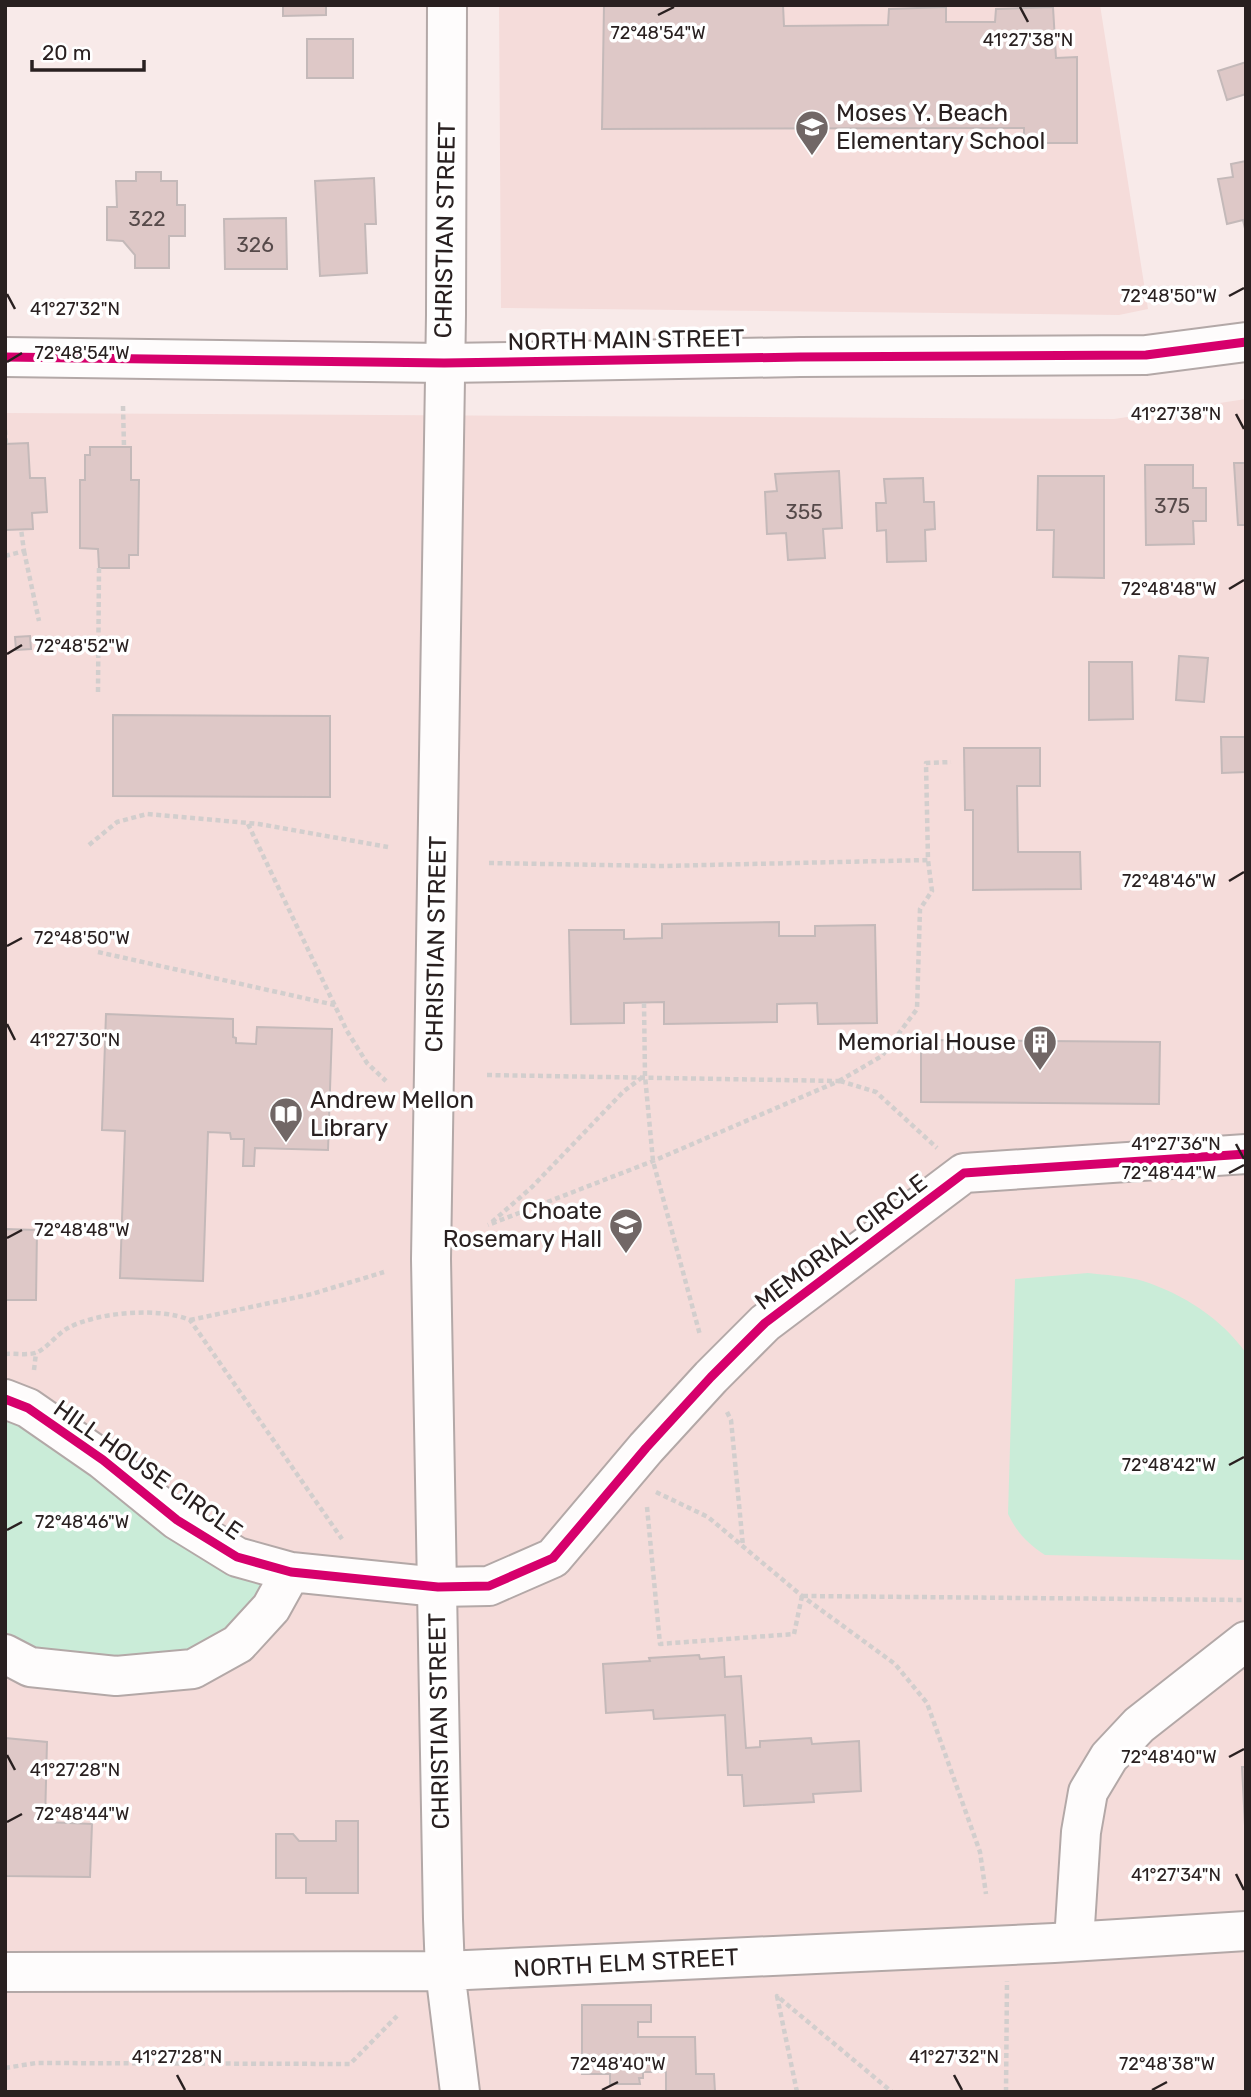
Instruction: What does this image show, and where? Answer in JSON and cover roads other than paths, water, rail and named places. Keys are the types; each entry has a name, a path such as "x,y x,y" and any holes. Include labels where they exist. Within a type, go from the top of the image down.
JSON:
{"street":[{"name":"CHRISTIAN STREET","path":"447,5 431,1259 445,1971 460,2092"},
{"name":"NORTH MAIN STREET","path":"5,357 444,363 1146,355 1246,342"},
{"name":"MEMORIAL CIRCLE","path":"438,1587 489,1586 553,1558 646,1448 765,1323 964,1173 1246,1154"},
{"name":"HILL HOUSE CIRCLE","path":"5,1399 29,1408 103,1460 177,1520 237,1557 291,1572 438,1587"},
{"path":"5,1654 30,1667 116,1676 193,1669 238,1644 271,1608 291,1572"},
{"path":"1074,1941 1081,1832 1088,1792 1109,1757 1139,1725 1246,1641"},
{"name":"NORTH ELM STREET","path":"5,1972 445,1971 1246,1931"}],"place":[{"name":"Moses Y. Beach Elementary School","path":"812,157"},
{"name":"Memorial House","path":"1040,1072"},
{"name":"Andrew Mellon Library","path":"286,1144"},
{"name":"Choate Rosemary Hall","path":"626,1255"}]}
